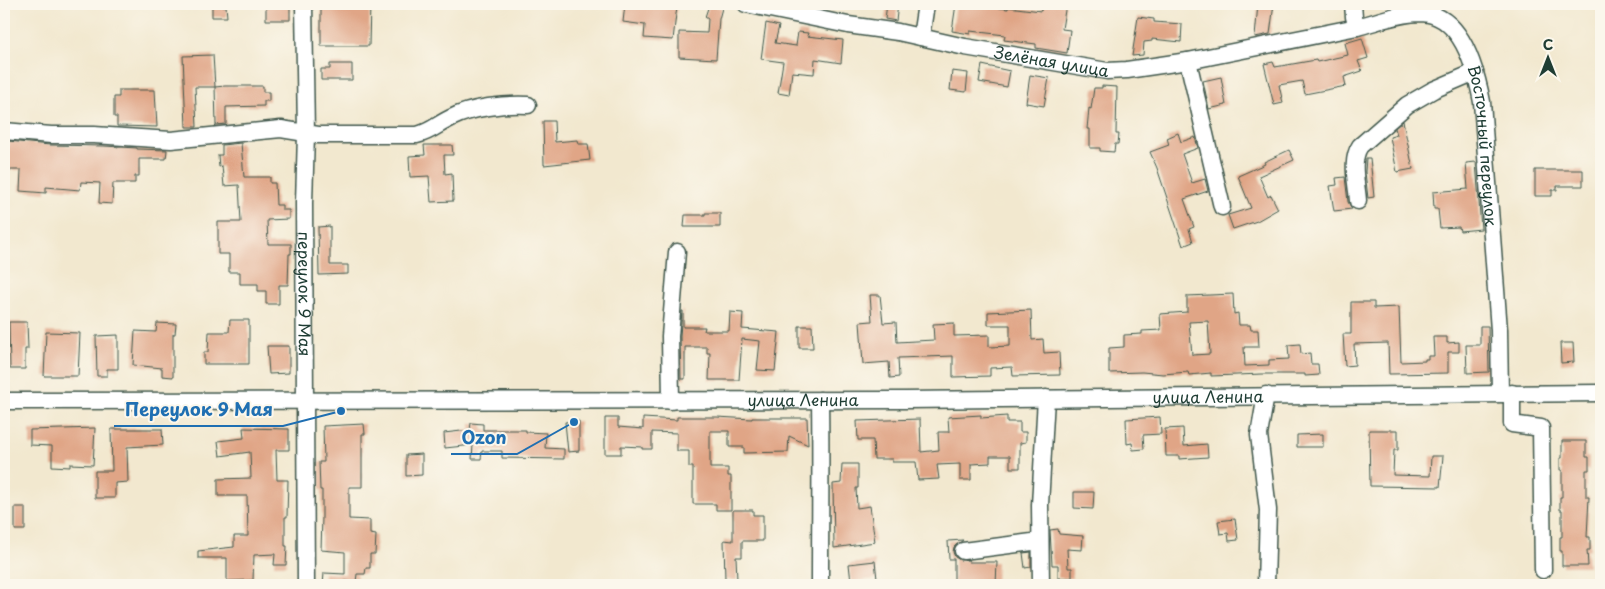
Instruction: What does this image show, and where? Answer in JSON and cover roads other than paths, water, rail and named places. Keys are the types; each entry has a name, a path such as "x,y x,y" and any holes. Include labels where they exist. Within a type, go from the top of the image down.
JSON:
{"street":[{"name":"переулок 9 Мая","path":"304,4 306,134 304,203 306,585"},
{"name":"Зелёная улица","path":"746,4 965,47 1101,70 1127,70 1188,61 1357,27"},
{"path":"921,37 926,4"},
{"path":"1353,4 1357,27"},
{"name":"Восточный переулок","path":"1357,27 1413,14 1421,13 1435,16 1456,32 1468,51 1482,102 1499,330 1506,393 1512,424 1540,428 1543,570"},
{"path":"1188,61 1222,207"},
{"path":"1358,201 1355,162 1356,152 1360,146 1408,104 1433,90 1475,72"},
{"path":"4,131 50,135 94,135 171,140 281,129 318,135 417,135 429,132 460,114 510,104 528,105"},
{"path":"670,401 670,336 677,252"},
{"name":"улица Ленина","path":"4,400 304,402 670,401 1601,393"},
{"path":"1266,395 1258,435 1268,510 1266,585"},
{"path":"1042,585 1040,505 1046,398"},
{"path":"820,400 820,585"},
{"path":"963,551 1040,541"}],"place":[{"name":"Переулок 9 Мая","path":"341,411"},
{"name":"Ozon","path":"574,422"}]}
